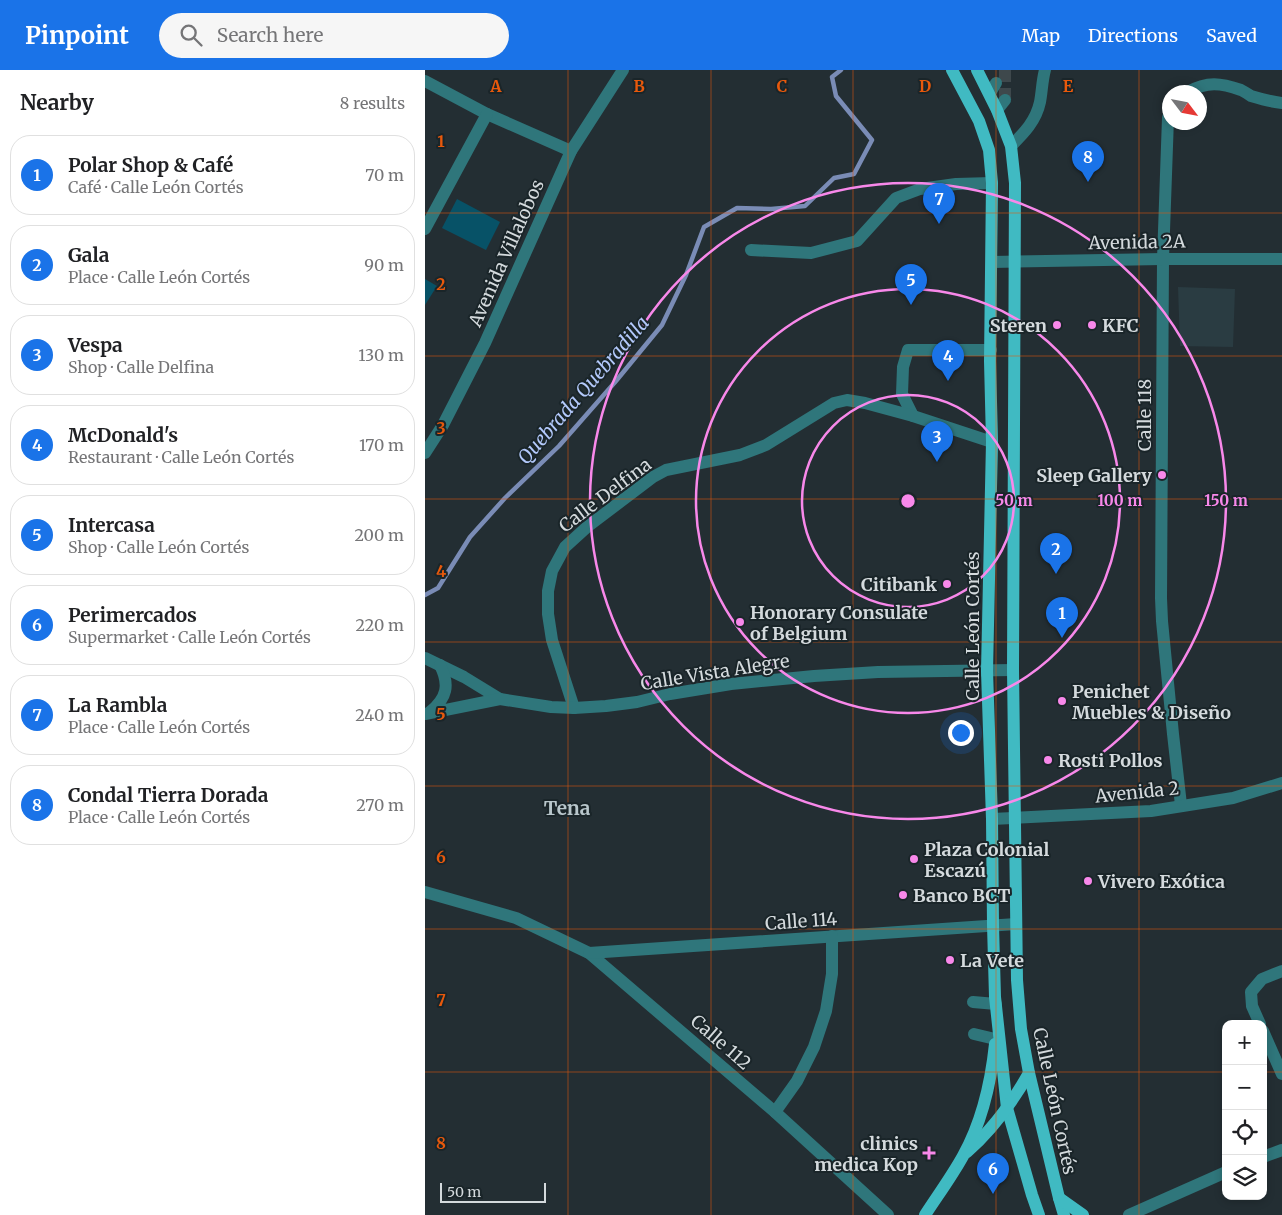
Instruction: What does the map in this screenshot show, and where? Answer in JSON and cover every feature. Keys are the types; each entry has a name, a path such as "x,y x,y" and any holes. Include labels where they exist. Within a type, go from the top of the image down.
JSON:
{"main road":[{"name":"Calle León Cortés","path":"952,70 979,121 989,150 992,183 992,442 987,671 993,819 995,1000 1007,1108 1039,1215"},
{"name":"Calle León Cortés","path":"977,70 993,88 1001,105 1011,146 1015,183 1013,670 1018,990 1021,1029 1029,1073 1059,1198 1065,1215"},
{"path":"925,1215 963,1155 976,1126 986,1096 993,1065 995,1000"},
{"path":"963,1155 989,1130 1007,1108 1029,1073"},
{"path":"1059,1198 1083,1215"}],"street":[{"name":"Avenida Villalobos","path":"425,452 443,425 485,343 571,151 623,70"},
{"path":"1011,146 1034,120 1040,104 1045,70"},
{"path":"425,81 487,114 571,151"},
{"path":"1207,85 1221,84 1242,90 1251,96 1282,103"},
{"path":"425,229 487,114"},
{"name":"Calle 118","path":"1167,130 1163,259 1162,621 1181,805"},
{"path":"751,250 811,253 857,241 896,198 920,189 956,184 992,183"},
{"name":"Avenida 2A","path":"992,262 1282,259"},
{"path":"913,416 902,394 903,367 908,350 991,350"},
{"name":"Calle Delfina","path":"574,708 552,640 548,614 548,591 552,571 565,547 587,527 653,477 666,470 741,456 766,445 834,403 847,400 913,416 992,442"},
{"path":"425,658 464,677 500,700"},
{"path":"428,713 439,705 444,696 445,675 440,666"},
{"name":"Calle Vista Alegre","path":"428,713 500,700 551,707 606,706 731,684 814,676 878,672 1013,670"},
{"name":"Avenida 2","path":"993,819 1151,811 1233,798 1282,783"},
{"name":"Calle 112","path":"425,892 516,918 589,953 775,1112 888,1215"},
{"name":"Calle 114","path":"589,953 1016,924"},
{"path":"775,1112 797,1081 814,1047 826,1011 832,974 832,936"},
{"path":"1258,1020 1252,1006 1251,992 1262,980 1282,972"},
{"path":"973,1002 995,1000"},
{"path":"974,1034 995,1039"},
{"path":"1267,1040 1282,1074"},
{"path":"1267,1156 1282,1150"},
{"path":"1129,1215 1222,1174"}],"shaded area":[{"path":"457,199 500,222 486,250 442,228"},
{"path":"425,279 437,286 425,305"},
{"path":"1178,287 1235,289 1233,347 1180,346"}],"waterway":[{"name":"Quebrada Quebradilla","path":"425,595 438,588 470,537 505,498 559,446 662,325 686,275 704,227 737,208 771,209 805,206 834,178 854,174 872,140 836,96 832,77 841,70"}],"tunnel":[{"path":"1005,70 1005,100"}],"place":[{"name":"Condal Tierra Dorada","path":"1088,182"},
{"name":"La Rambla","path":"939,224"},
{"name":"Intercasa","path":"911,305"},
{"name":"Steren","path":"1057,325"},
{"name":"KFC","path":"1092,325"},
{"name":"McDonald's","path":"948,381"},
{"name":"Vespa","path":"937,462"},
{"name":"Sleep Gallery","path":"1162,475"},
{"name":"Gala","path":"1056,574"},
{"name":"Citibank","path":"947,584"},
{"name":"Honorary Consulate of Belgium","path":"740,622"},
{"name":"Polar Shop & Café","path":"1062,638"},
{"name":"Penichet Muebles & Diseño","path":"1062,701"},
{"name":"Rosti Pollos","path":"1048,760"},
{"name":"Plaza Colonial Escazú","path":"914,859"},
{"name":"Vivero Exótica","path":"1088,881"},
{"name":"Banco BCT","path":"903,895"},
{"name":"La Vete","path":"950,960"},
{"name":"clinics medica Kop","path":"929,1153"},
{"name":"Perimercados","path":"993,1194"}],"district":[{"name":"Tena","path":"567,808"}]}
